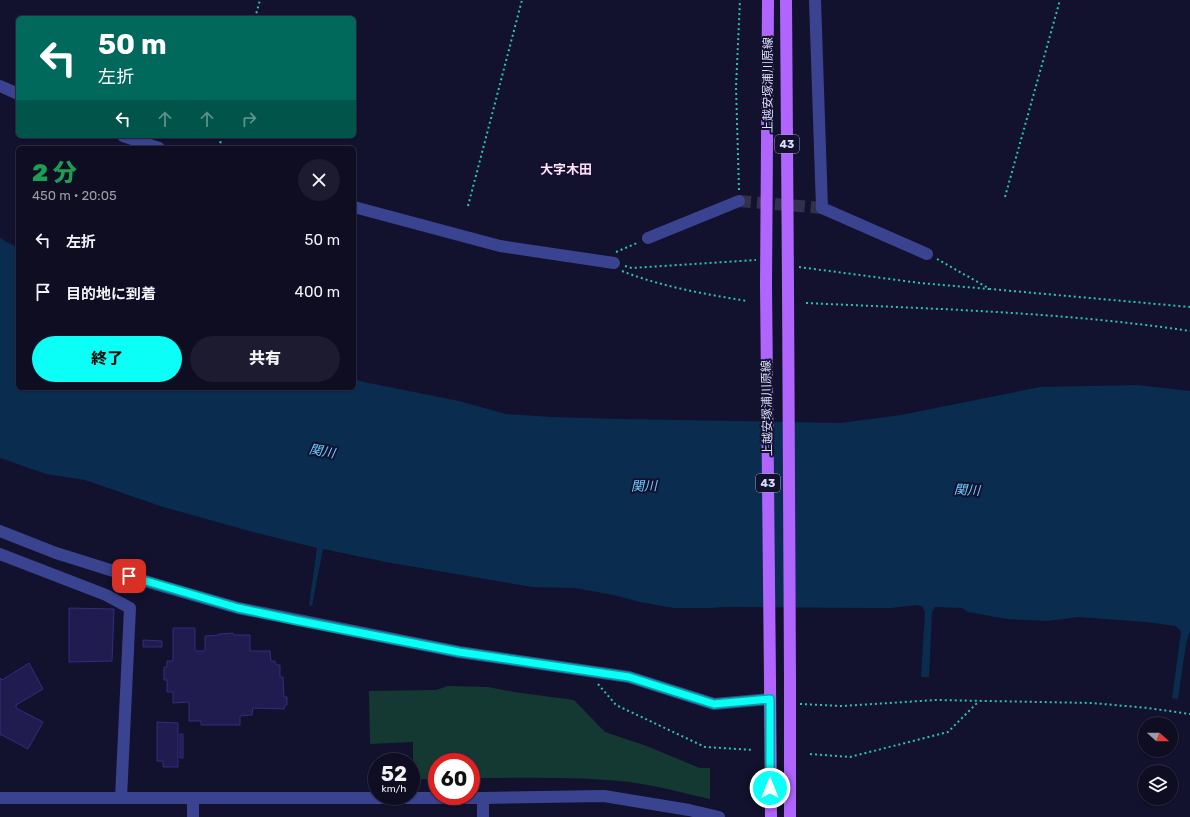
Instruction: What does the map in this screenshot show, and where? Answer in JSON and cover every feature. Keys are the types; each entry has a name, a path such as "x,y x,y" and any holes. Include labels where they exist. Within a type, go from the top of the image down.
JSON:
{"main road":[{"name":"上越安塚浦川原線","path":"768,0 766,285 771,817"},
{"name":"上越安塚浦川原線","path":"786,0 790,817"}],"street":[{"path":"815,0 822,208 927,254"},
{"path":"0,86 16,93"},
{"path":"128,138 153,146"},
{"path":"648,238 739,202"},
{"path":"356,208 500,246 613,263"},
{"path":"0,531 56,553 238,608 459,652 629,677 714,704 770,699"},
{"path":"0,554 106,595 130,608 121,798"},
{"path":"0,798 193,799 604,796 689,810 719,817"},
{"path":"483,798 483,817"},
{"path":"193,799 193,817"}],"path":[{"path":"256,16 260,0"},
{"path":"468,206 522,0"},
{"path":"739,202 736,87 740,0"},
{"path":"1005,197 1060,0"},
{"path":"648,238 608,255 619,269 639,278 696,292 747,301"},
{"path":"927,254 990,289"},
{"path":"613,263 632,268 766,259"},
{"path":"788,265 920,283 1190,307"},
{"path":"806,303 1011,313 1137,323 1190,331"},
{"path":"587,671 616,705 705,747 753,750"},
{"path":"790,704 842,706 936,700 1092,703 1148,708 1190,714"},
{"path":"810,754 850,757 948,732 979,702"}],"green space":[{"path":"448,686 488,687 574,700 605,732 644,745 700,768 710,768 710,799 630,782 610,780 480,778 480,753 428,753 428,779 420,779 420,753 413,753 413,742 370,744 369,691 436,690"}],"water":[{"name":"関川","path":"0,238 16,247 16,390 356,390 356,380 459,401 506,414 620,419 840,423 901,415 1040,387 1138,385 1190,391 1190,631 1186,644 1178,699 1172,698 1181,632 1175,626 1146,622 1078,617 1048,621 1007,619 968,612 962,608 935,607 932,613 929,677 921,677 925,613 923,607 917,605 891,608 673,608 575,588 532,587 386,562 323,549 312,606 309,605 317,548 160,506 85,480 46,474 0,458"}],"building":[{"path":"69,608 114,609 112,661 69,662"},
{"path":"173,628 195,628 195,651 205,651 205,636 233,633 234,635 250,635 250,651 270,651 271,661 275,661 276,665 280,665 280,677 283,677 284,697 287,697 287,705 285,705 284,709 253,708 252,715 240,716 240,725 201,725 201,721 189,721 189,702 173,703 173,692 167,692 167,680 164,680 164,667 167,667 167,661 173,661"},
{"path":"143,640 162,641 162,647 143,647"},
{"path":"29,663 43,689 16,705 16,708 43,722 28,749 0,735 0,678 2,680"},
{"path":"157,722 178,723 178,767 163,767 163,761 157,761"},
{"path":"180,734 183,734 183,758 180,758"}],"tunnel":[{"path":"739,201 822,208"}],"district":[{"name":"大字木田","path":"566,169"}],"route":[{"path":"129,576 238,608 295,620 363,632 459,652 629,677 714,704 770,699 770,788"}]}
